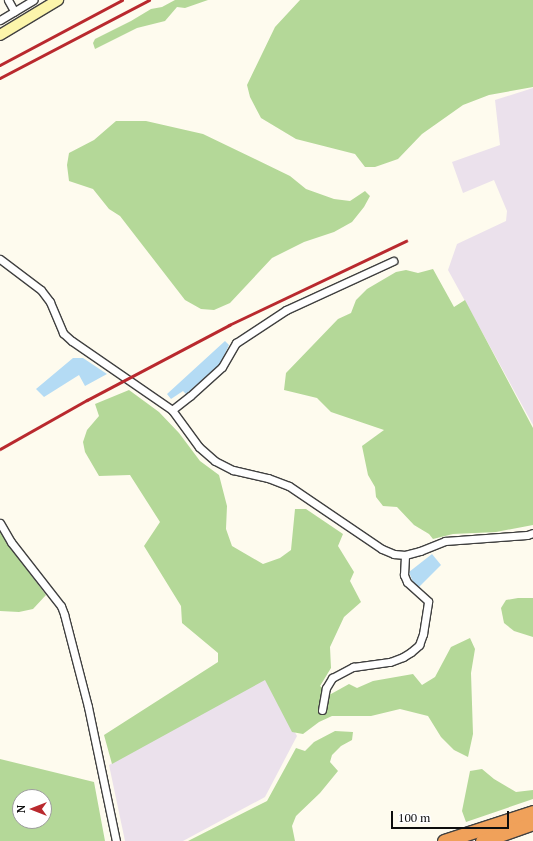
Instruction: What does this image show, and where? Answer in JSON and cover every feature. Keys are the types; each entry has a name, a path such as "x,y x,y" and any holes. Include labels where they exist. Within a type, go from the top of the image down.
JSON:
{"highway":[{"path":"444,841 533,812"},
{"path":"482,841 533,823"}],"street":[{"path":"8,0 14,11"},
{"path":"0,20 33,0"},
{"path":"0,35 58,0"},
{"path":"0,260 41,290 50,302 63,332 72,341 172,410 199,447 215,461 234,470 268,478 289,486 382,549 394,554 405,555 445,541 527,535 533,533"},
{"path":"172,410 222,367 236,343 286,310 393,261"},
{"path":"0,522 12,542 61,606 64,614 88,707 116,841"},
{"path":"322,710 326,688 332,678 353,667 396,659 412,652 419,645 423,634 428,601 407,582 404,575 405,555"}],"shaded area":[{"path":"533,88 533,425 448,270 457,244 506,221 507,211 494,180 463,193 452,162 500,145 495,100"},
{"path":"265,678 297,736 265,797 183,841 125,841 109,765"}],"green space":[{"path":"175,0 208,0 185,8 177,7 165,21 137,28 95,49 93,43 95,39 151,9 162,7"},
{"path":"300,0 533,0 533,87 489,95 463,105 422,134 398,159 375,167 365,167 355,154 296,139 261,118 250,97 247,85 275,27"},
{"path":"116,121 146,121 203,134 290,176 306,189 334,199 350,201 365,191 370,196 364,207 352,222 334,232 304,242 272,258 230,303 214,310 201,309 185,300 120,216 109,209 93,189 69,181 67,165 69,153 94,140"},
{"path":"433,269 454,307 465,300 533,428 533,525 496,532 453,534 433,539 429,534 414,525 397,507 383,506 376,497 375,487 368,475 362,446 384,430 331,412 317,398 284,390 286,373 338,319 351,313 356,300 367,289 396,272 406,270 418,273"},
{"path":"129,390 159,412 179,433 200,461 219,475 227,506 226,529 232,546 263,564 280,558 291,550 295,509 306,509 343,534 338,546 354,572 350,581 361,602 344,617 330,647 331,668 320,686 331,694 349,684 357,688 373,681 413,674 422,685 435,677 451,647 470,638 475,649 471,673 473,734 468,757 454,750 441,737 428,716 400,709 371,716 332,716 319,722 303,734 292,732 265,680 112,764 104,735 218,662 218,653 182,623 181,606 144,546 160,522 130,475 99,476 85,452 83,442 87,430 99,416 95,404"},
{"path":"0,529 10,547 46,595 33,609 19,612 0,611"},
{"path":"533,598 533,637 514,631 504,623 501,608 506,600"},
{"path":"335,731 353,732 352,740 341,746 332,755 330,762 338,771 320,793 296,816 292,826 295,841 188,841 267,801 296,748 305,751 314,742"},
{"path":"0,759 94,782 105,841 0,841"},
{"path":"482,769 494,779 516,792 533,790 533,799 466,822 462,811 470,771"}],"water":[{"path":"225,341 229,345 220,364 186,394 183,391 171,399 167,394"},
{"path":"73,358 83,358 107,374 85,386 79,375 44,397 36,389"},
{"path":"432,554 441,565 419,587 413,582 409,572"}],"railway":[{"path":"0,65 122,0"},
{"path":"0,78 149,0"},
{"path":"0,449 87,400 229,325 406,241"}]}
